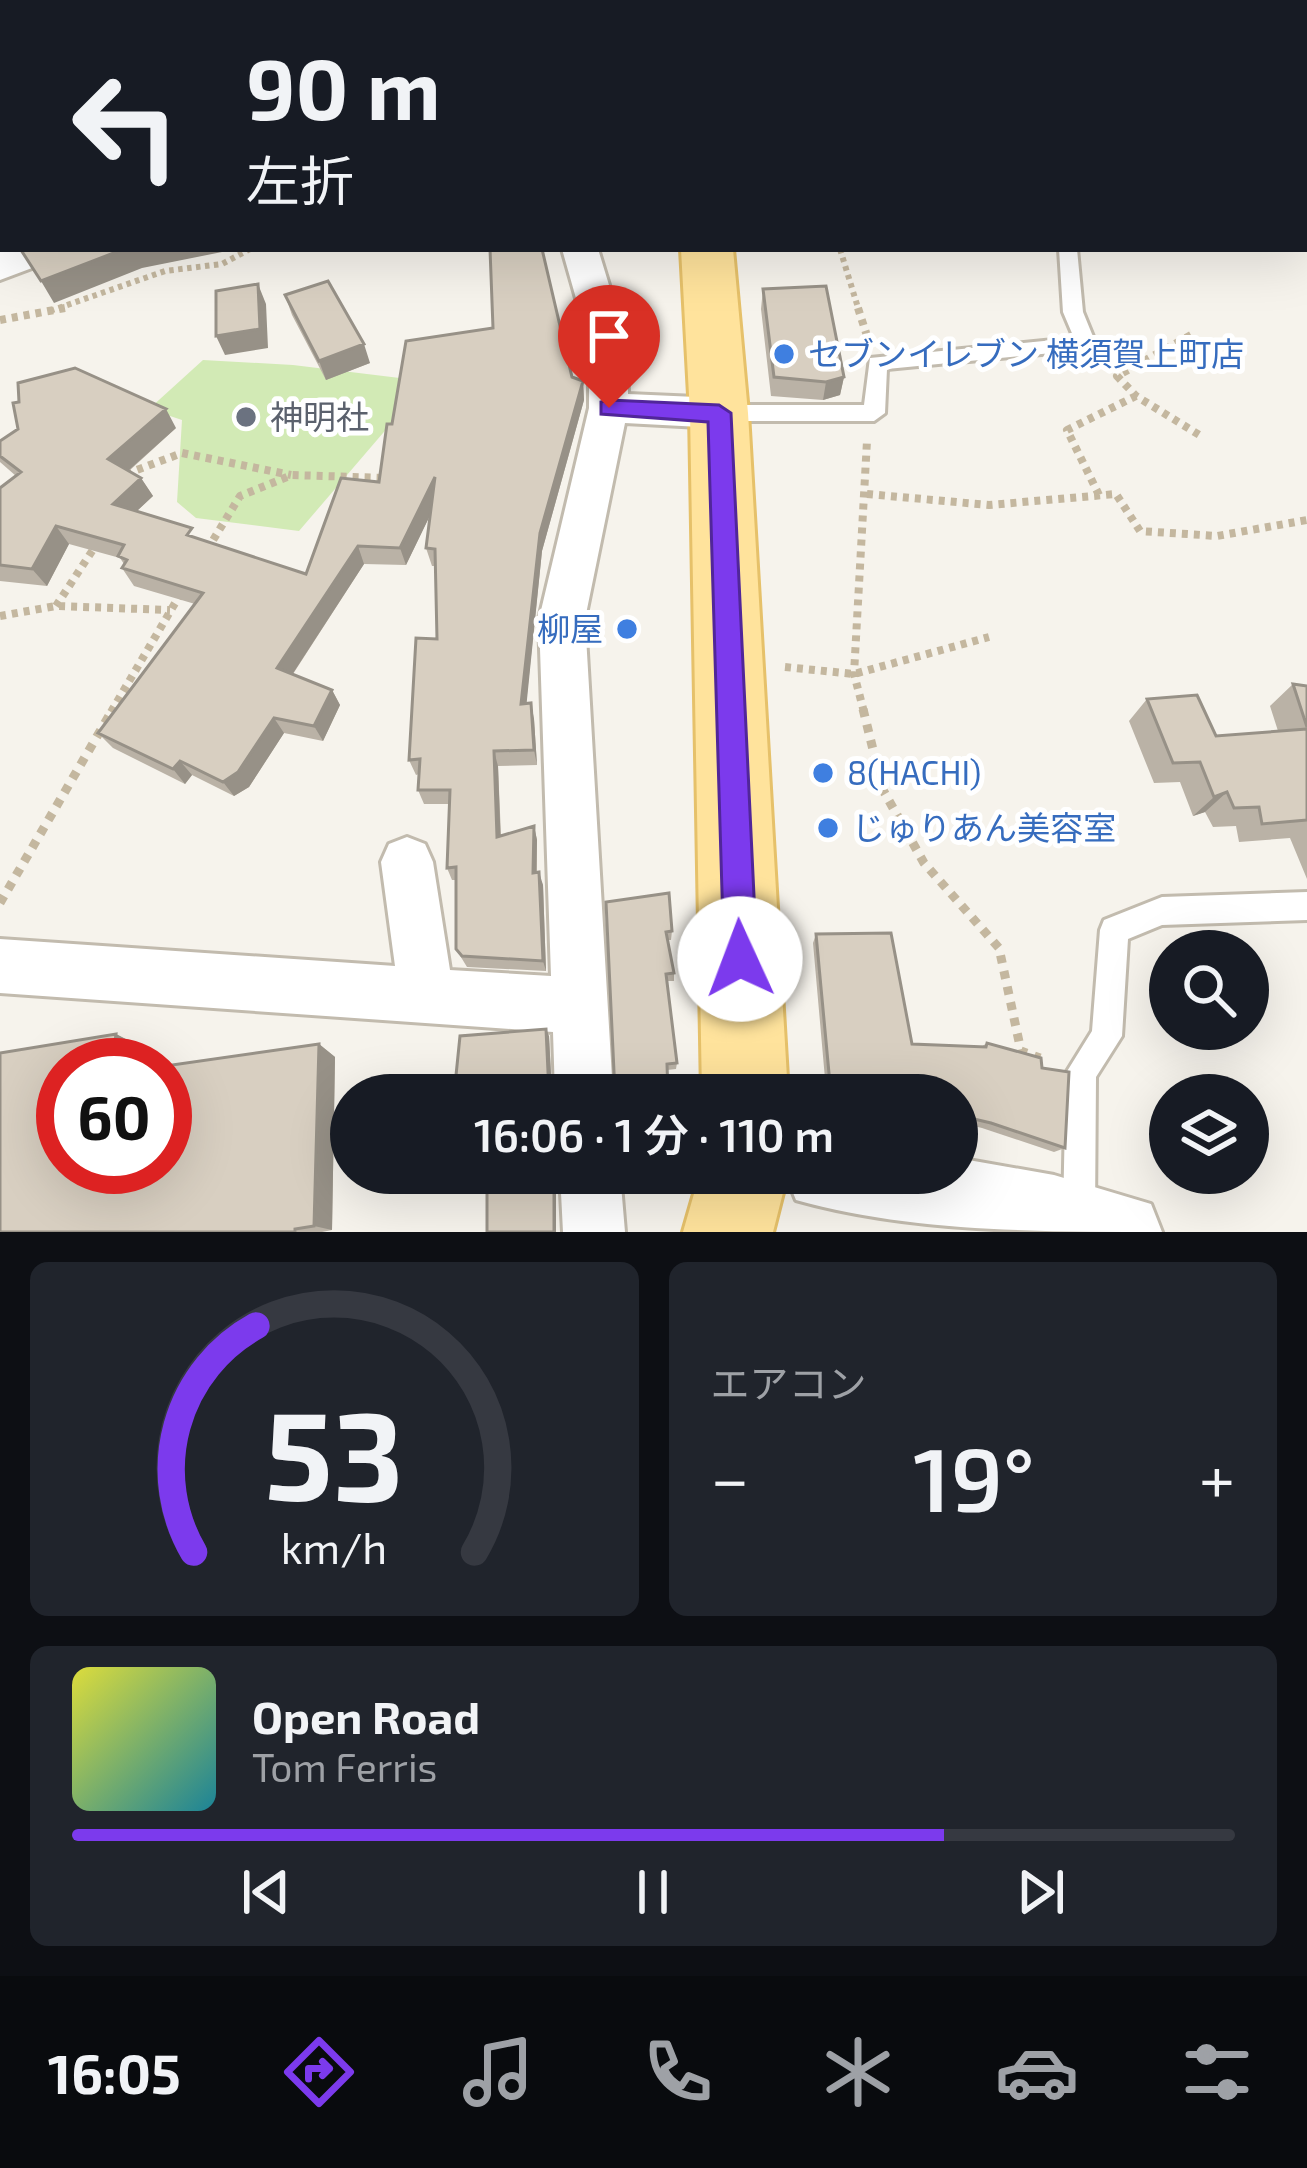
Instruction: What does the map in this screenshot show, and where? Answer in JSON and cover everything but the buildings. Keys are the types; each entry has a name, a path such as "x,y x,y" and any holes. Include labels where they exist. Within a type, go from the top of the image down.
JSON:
{"main road":[{"path":"707,252 719,413 745,1074"},
{"path":"728,1232 738,1194"}],"street":[{"path":"581,252 608,344 609,408 562,619 583,1074"},
{"path":"609,408 719,413"},
{"path":"406,862 427,995"},
{"path":"0,966 578,1006"},
{"path":"591,1194 594,1232"},
{"path":"934,1194 1101,1226"}],"lane":[{"path":"719,413 874,413 877,363 1086,344 1073,312 1068,252"},
{"path":"1101,1226 1081,1073 1107,1036 1114,930 1162,910 1307,906"}],"path":[{"path":"0,320 64,308 165,272 222,264 244,252"},
{"path":"841,252 877,363"},
{"path":"1191,335 1117,376 1136,396 1201,436"},
{"path":"1099,495 1066,430 1136,396"},
{"path":"874,413 866,442 867,494 854,674 883,790 924,863 999,948 1022,1051 1081,1073"},
{"path":"112,484 128,472 182,453 292,475 387,478"},
{"path":"207,551 240,496 292,475"},
{"path":"867,494 989,506 1116,494 1140,530 1217,536 1307,520"},
{"path":"56,606 105,532"},
{"path":"0,903 182,590"},
{"path":"0,616 56,606 170,610"},
{"path":"776,666 854,674 989,638"}],"green space":[{"name":"神明社","path":"203,360 293,365 449,384 401,412 299,531 196,518 177,502 182,420 149,409"}],"place":[{"name":"セブンイレブン 横須賀上町店","path":"784,354"},
{"name":"神明社","path":"246,417"},
{"name":"柳屋","path":"627,629"},
{"name":"8(HACHI)","path":"823,773"},
{"name":"じゅりあん美容室","path":"828,828"}],"route":[{"path":"609,408 719,413 740,959"}]}
